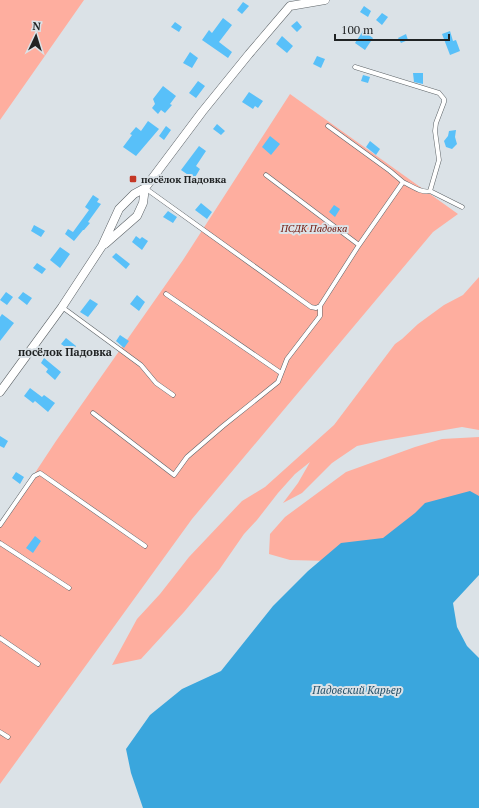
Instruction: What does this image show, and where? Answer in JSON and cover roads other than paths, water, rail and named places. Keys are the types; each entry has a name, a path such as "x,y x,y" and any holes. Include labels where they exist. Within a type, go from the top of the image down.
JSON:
{"street":[{"path":"0,392 62,307 102,246 119,209 134,194 145,188 202,112 292,3 325,0"},
{"path":"102,246 136,216 143,203 145,188"}],"lane":[{"path":"355,67 439,92 444,98 435,131 439,160 430,191"},
{"path":"328,126 390,170 403,182 422,191 430,191 462,207"},
{"path":"266,175 359,245"},
{"path":"93,413 174,475 187,457 278,382 287,359 320,316 320,306 359,245 403,182"},
{"path":"145,188 311,308 320,306"},
{"path":"166,294 281,373"},
{"path":"62,307 141,364 156,383 173,395"},
{"path":"0,525 34,476 40,473 145,546"},
{"path":"0,543 69,588"},
{"path":"0,638 38,664"},
{"path":"0,732 8,737"}],"water":[{"name":"Падовский Карьер","path":"470,491 479,496 479,575 453,603 457,627 467,646 479,658 479,808 143,808 131,773 126,749 150,715 182,689 221,671 273,606 308,571 341,543 383,538 415,513 425,503"}],"place":[{"name":"посёлок Падовка","path":"133,179"}],"district":[{"name":"посёлок Падовка","path":"65,352"}],"park label":[{"name":"ПСДК Падовка","path":"314,228"}]}
